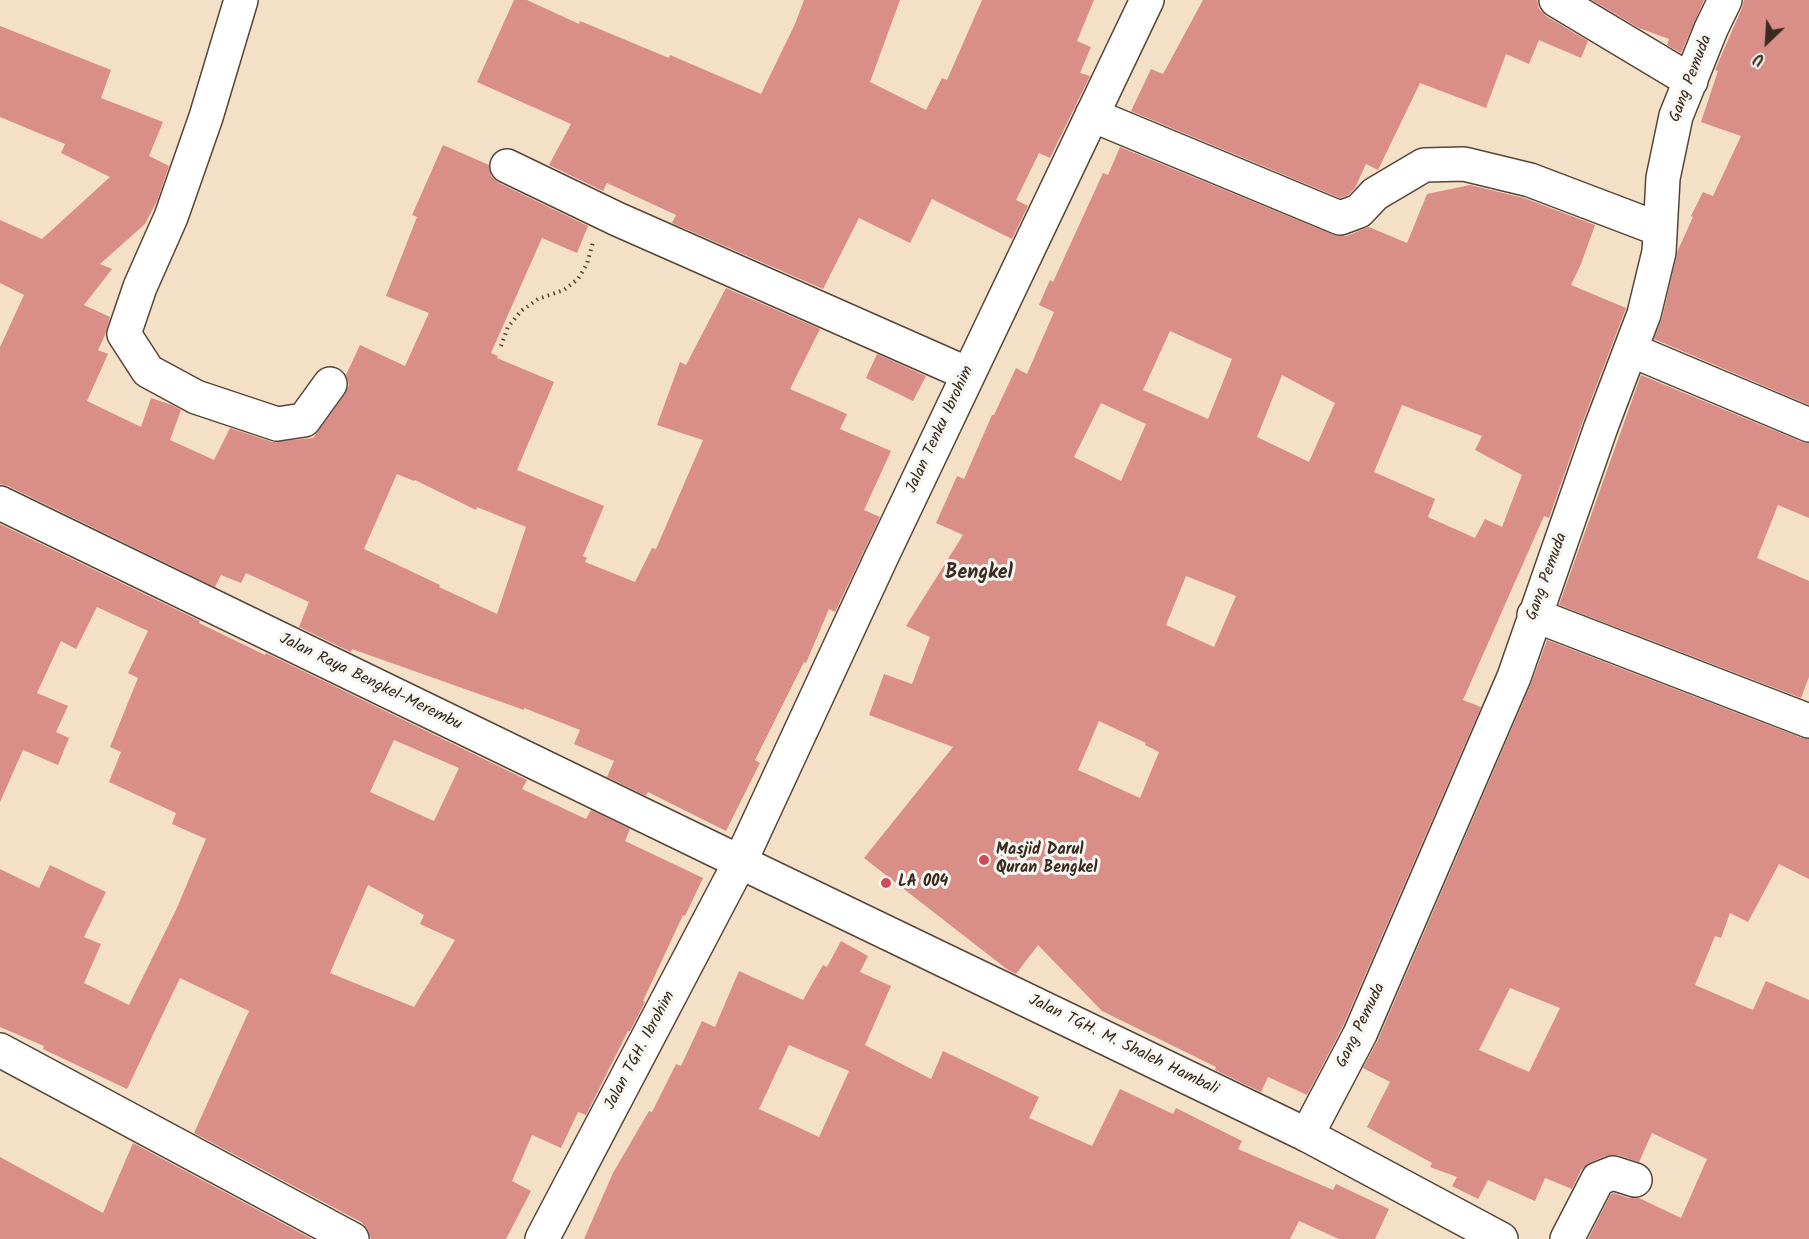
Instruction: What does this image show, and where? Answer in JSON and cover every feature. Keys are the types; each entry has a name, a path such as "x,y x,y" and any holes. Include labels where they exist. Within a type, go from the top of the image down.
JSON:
{"main road":[{"path":"241,0 206,117 171,217 140,287 124,334 148,371 196,397 278,424 304,420 330,384"},
{"name":"Jalan Tenku Ibrohim","path":"740,862 880,558 1147,0"},
{"path":"1556,0 1691,81"},
{"name":"Gang Pemuda","path":"1307,1135 1360,1034 1514,677 1601,427 1644,314 1659,252 1663,178 1676,116 1725,0"},
{"path":"1092,115 1340,218 1359,211 1375,194 1424,165 1464,165 1530,180 1659,229"},
{"path":"507,166 617,219 968,374"},
{"path":"1632,350 1809,425"},
{"name":"Jalan Raya Bengkel-Merembu","path":"0,503 740,862"},
{"path":"1534,615 1809,721"},
{"name":"Jalan TGH. M. Shaleh Hambali","path":"740,862 1307,1135 1501,1239"},
{"name":"Jalan TGH. Ibrohim","path":"542,1239 740,862"},
{"path":"0,1050 352,1239"},
{"path":"1567,1239 1598,1179 1612,1173 1635,1180"}],"path":[{"path":"501,346 508,327 521,311 538,299 564,290 578,279 587,264 593,242 617,219"}],"building":[{"path":"514,0 527,0 579,24 580,21 669,58 670,55 761,94 804,0 900,0 870,82 926,110 942,78 947,80 982,0 1094,0 1077,41 1091,47 1080,73 1090,76 1050,158 1039,153 1016,200 1028,206 1012,239 932,199 910,243 859,218 823,289 672,223 676,215 607,183 603,191 549,165 571,124 477,82"},
{"path":"1203,0 1537,0 1539,9 1546,16 1588,41 1581,58 1539,40 1529,64 1506,54 1486,108 1420,83 1378,170 1366,164 1355,188 1348,195 1340,198 1131,111 1151,69 1163,74"},
{"path":"1592,0 1704,0 1681,53 1667,45 1669,39 1639,28"},
{"path":"1744,0 1809,0 1809,405 1654,339 1662,318 1678,250 1693,217 1691,216 1703,192 1713,196 1741,136 1701,122 1718,71 1715,70"},
{"path":"0,26 111,70 101,98 163,122 149,156 169,166 157,201 145,224 100,264 112,269 84,305 110,317 98,350 108,354 87,401 141,427 151,398 172,405 181,410 170,440 214,460 230,428 272,442 313,438 345,394 349,385 346,375 360,345 405,366 429,313 386,296 417,217 412,215 443,145 489,165 491,176 499,183 588,226 577,253 542,238 491,353 498,356 497,358 554,382 517,470 604,506 583,556 587,558 585,562 635,582 652,548 656,549 703,440 657,425 680,362 686,365 726,288 820,329 790,389 847,414 840,429 891,451 864,510 880,517 835,612 829,609 806,663 804,662 755,760 760,763 726,831 648,792 646,796 607,777 614,761 574,744 580,730 524,708 524,710 352,649 351,652 299,627 309,602 246,573 241,583 221,575 215,587 0,484 0,347 24,295 0,283 0,220 42,239 110,177 61,153 65,144 0,117","holes":["397,474 476,510 477,507 526,527 497,614 364,549"]},
{"path":"1120,147 1334,235 1346,236 1369,227 1407,243 1427,194 1470,185 1524,198 1595,225 1571,285 1626,308 1549,518 1544,516 1463,700 1481,707 1343,1026 1307,1095 1268,1077 1261,1092 1215,1070 1216,1067 1102,1011 1038,945 1016,974 1008,970 864,858 953,747 869,715 884,674 912,684 930,637 906,626 963,535 936,523 957,476 964,479 1016,368 1027,374 1054,312 1039,305 1050,280 1053,282 1103,173 1108,175","holes":["1170,331 1232,359 1208,419 1143,390","1282,375 1335,403 1309,462 1257,437","1101,403 1146,424 1121,481 1074,457","1402,405 1482,436 1475,450 1522,475 1502,527 1485,519 1475,538 1428,517 1435,499 1374,472","1186,576 1236,596 1214,647 1166,625","1099,721 1146,743 1145,745 1159,752 1140,798 1078,770"]},
{"path":"877,354 926,376 913,401 866,378"},
{"path":"1641,375 1809,443 1809,518 1778,505 1757,558 1809,581 1809,677 1801,698 1559,605"},
{"path":"0,524 200,621 199,623 265,655 266,653 527,780 522,789 586,819 591,810 630,829 625,841 703,878 685,916 683,915 643,1001 645,1002 586,1115 578,1112 561,1148 532,1135 512,1181 531,1191 506,1239 371,1239 368,1230 361,1222 194,1133 249,1011 180,978 127,1089 43,1049 44,1046 0,1027 0,869 39,888 50,865 106,892 84,937 101,944 84,983 129,1005 176,910 206,839 172,824 176,813 109,782 121,752 110,747 138,678 128,673 148,631 97,607 76,649 61,641 37,693 68,706 56,732 69,738 58,765 23,750 0,802","holes":["394,740 459,768 434,821 370,792","368,885 424,915 420,924 455,940 414,1007 330,973"]},
{"path":"1547,640 1809,739 1809,879 1779,864 1748,922 1730,913 1721,938 1715,936 1695,985 1753,1010 1766,981 1809,1000 1809,1239 1588,1239 1611,1194 1614,1193 1629,1198 1639,1198 1681,1218 1707,1159 1652,1133 1639,1162 1618,1155 1606,1156 1591,1162 1581,1170 1572,1189 1545,1178 1535,1201 1488,1180 1478,1199 1452,1186 1457,1177 1430,1167 1432,1163 1367,1127 1390,1082 1363,1068 1377,1042 1531,684","holes":["1510,988 1560,1008 1529,1072 1479,1050"]},
{"path":"841,941 868,956 860,972 891,986 865,1045 931,1079 943,1051 1039,1097 1029,1118 1092,1146 1120,1089 1173,1114 1176,1108 1242,1141 1238,1149 1333,1190 1336,1184 1389,1209 1375,1239 1339,1239 1299,1221 1290,1239 584,1239 613,1173 649,1111 652,1112 676,1064 681,1066 702,1021 715,1027 739,971 803,1000 823,965 827,967","holes":["789,1045 849,1071 819,1137 759,1109"]},
{"path":"133,1143 312,1239 0,1239 0,1157 103,1213"}],"place":[{"name":"Masjid Darul Quran Bengkel","path":"984,860"},
{"name":"LA 004","path":"886,883"}],"district":[{"name":"Bengkel","path":"979,575"}]}
